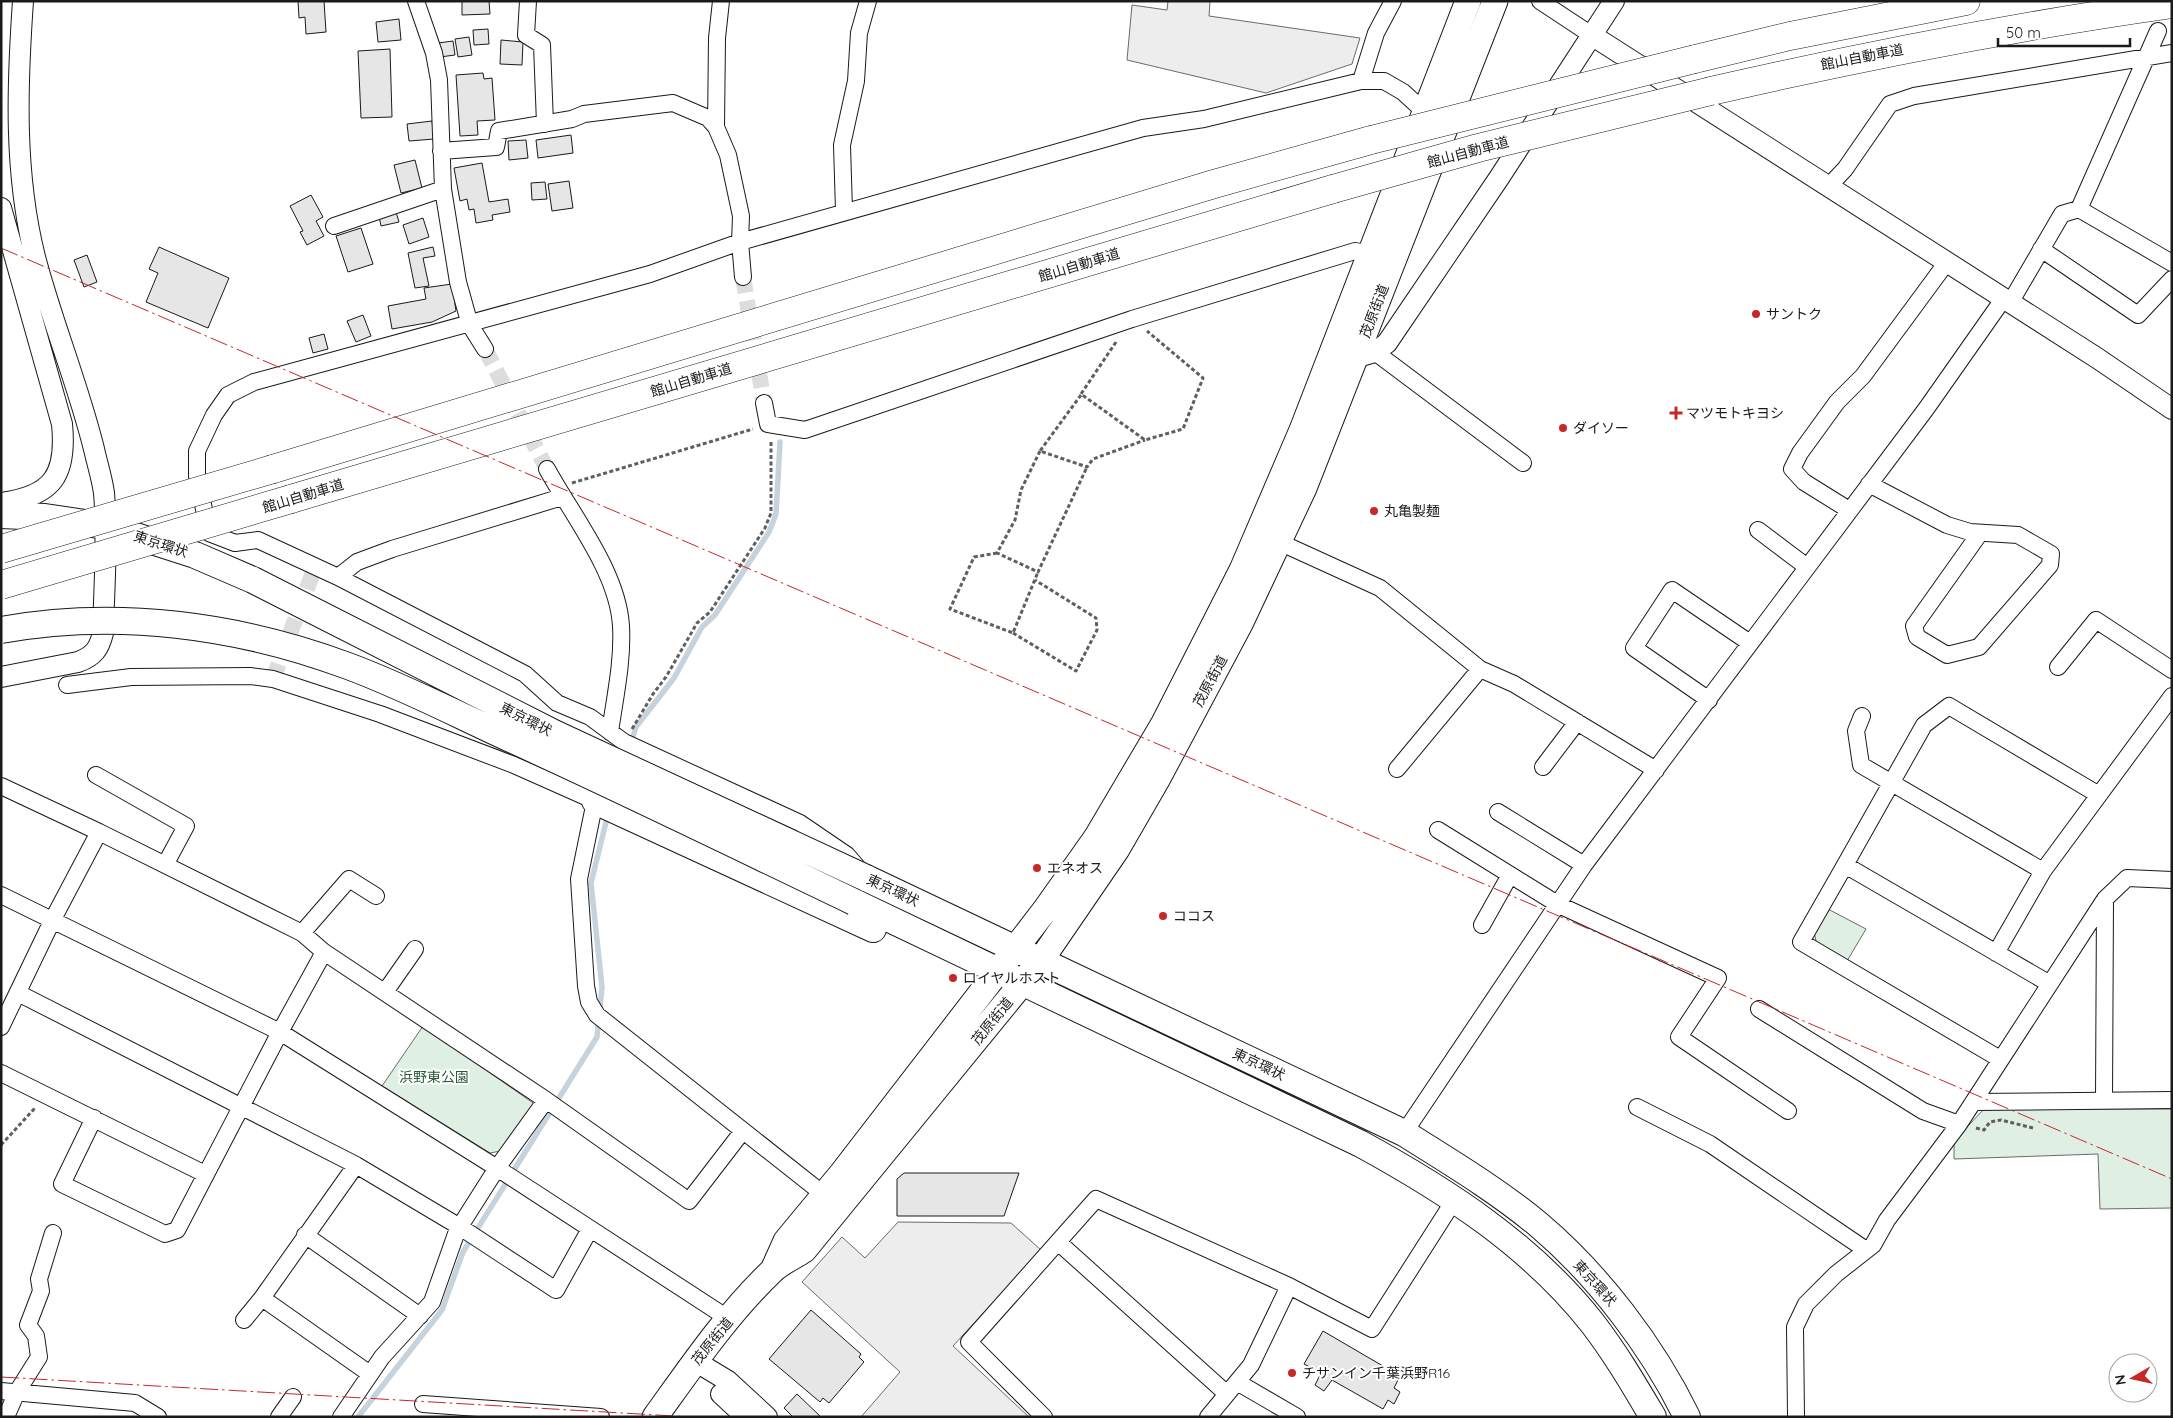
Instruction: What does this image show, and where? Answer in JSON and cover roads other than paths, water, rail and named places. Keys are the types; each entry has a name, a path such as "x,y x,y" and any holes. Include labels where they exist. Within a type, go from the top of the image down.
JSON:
{"highway":[{"path":"1,550 1214,184 1371,140 1790,36 1966,1"},
{"name":"館山自動車道","path":"1,585 1333,189 1478,148 1846,60 1963,38 2172,4"},
{"name":"東京環状","path":"1,515 45,517 105,526 195,555 253,580 556,734 1017,948 1404,1133 1506,1200 1540,1226 1568,1254 1611,1299 1650,1353 1687,1417"},
{"name":"東京環状","path":"1,630 44,624 80,622 178,624 273,642 314,655 375,678 526,746 1002,972 1352,1140 1414,1173 1455,1199 1517,1247 1553,1280 1592,1323 1624,1366 1653,1417"},
{"path":"595,802 927,954 1002,972"}],"main road":[{"name":"茂原街道","path":"655,1417 695,1361 729,1319 773,1270 786,1241 832,1200 1002,972 1017,948 1096,838 1164,723 1242,570 1302,430 1326,364 1372,254 1468,1"},
{"name":"茂原街道","path":"1002,972 1041,960 1117,849 1158,778 1240,624 1365,355 1495,1"}],"street":[{"path":"1,676 78,662 89,658 99,648 103,633 104,491 87,423 36,258 27,219 18,132 18,70 24,1"},
{"path":"416,1 434,53 439,80 443,189 458,282 470,325 485,349"},
{"path":"528,1 526,34 542,45 545,124"},
{"path":"716,127 717,38 721,1"},
{"path":"844,211 842,145 856,81 860,33 868,1"},
{"path":"1540,1 2172,408"},
{"path":"1326,364 1365,355 1387,343 1593,36 1614,1"},
{"path":"1361,81 1388,2"},
{"path":"2078,209 2158,31"},
{"path":"1828,187 1845,169 1890,104 1914,96 2172,53"},
{"path":"866,878 846,855 800,824 624,742 590,717 557,703 525,674 338,577 258,540 235,543 209,533 196,462 197,451 214,415 228,395 254,382 470,325 650,274 740,242 844,211 1143,128 1204,119 1361,81 1384,81 1403,92 1426,113"},
{"path":"441,151 496,147 499,131 572,119 584,114 673,102 708,118 716,127 728,155 741,216 740,242 743,276"},
{"path":"334,226 443,189"},
{"path":"1,208 62,424 64,446 62,463 55,479 43,491 30,497 1,503"},
{"path":"1404,1133 1559,905 1584,865 2007,300 2062,214 2078,209 2172,263"},
{"path":"2041,249 2138,314 2172,279"},
{"path":"764,403 768,424 804,430 1132,319 1355,251 1372,254"},
{"path":"1850,510 1804,482 1792,469 1800,453 1837,402 1863,376 1946,262"},
{"path":"1365,355 1523,463"},
{"path":"547,469 600,559 616,600 621,625 619,664 610,732"},
{"path":"1869,484 1947,524 1980,532 2018,535 2051,554 2050,565 1979,647 1947,655 1917,636 1914,626 1980,532"},
{"path":"338,577 357,562 560,492"},
{"path":"1758,530 1807,567"},
{"path":"1279,542 1380,588 1480,669 1514,684 1656,770"},
{"path":"1709,700 1634,648 1672,590 1750,643"},
{"path":"2058,667 2096,620 2172,670"},
{"path":"1397,769 1480,669"},
{"path":"67,684 132,676 250,676 273,679 380,714 514,765 595,802 579,880 589,1002 597,1015 742,1132 832,1200"},
{"path":"1996,952 2043,871 2172,696"},
{"path":"2000,1059 1801,942 1924,725 1949,706 2099,795"},
{"path":"1862,716 1856,731 1861,764 2043,871"},
{"path":"1543,767 1577,722"},
{"path":"96,775 186,826 165,865"},
{"path":"1,786 99,832 302,933 324,952 546,1100 689,1201 742,1132"},
{"path":"1498,812 1584,865"},
{"path":"1438,830 1559,905 1718,978 1679,1037 1788,1111"},
{"path":"1,1027 53,919 99,832"},
{"path":"1844,865 2050,984"},
{"path":"1482,925 1510,875"},
{"path":"302,933 349,878 376,896"},
{"path":"1796,1417 1795,1327 1806,1304 1836,1274 1873,1244 1887,1220 1959,1124 2105,899 2126,878 2172,880"},
{"path":"1,895 280,1032 497,1168 729,1319"},
{"path":"2104,1102 2105,899"},
{"path":"385,992 415,949"},
{"path":"94,1118 62,1184 165,1234 177,1230 280,1032 324,952"},
{"path":"18,993 356,1165 460,1226 556,1290 590,1229"},
{"path":"1759,1009 1923,1111 1959,1124"},
{"path":"1,1073 48,1094 205,1174"},
{"path":"341,1417 370,1374 432,1302 449,1250 460,1226 497,1168 546,1100"},
{"path":"1972,1102 2172,1100"},
{"path":"1637,1107 1710,1144 1866,1250"},
{"path":"244,1320 262,1298 356,1165"},
{"path":"1044,1417 969,1342 1096,1198 1289,1286 1372,1329 1455,1199"},
{"path":"6,1417 9,1391 39,1357 36,1336 28,1325 41,1291 39,1279 53,1233"},
{"path":"305,1235 420,1316"},
{"path":"1058,1242 1232,1388 1298,1417"},
{"path":"1208,1417 1251,1365 1289,1286"},
{"path":"262,1298 370,1374"},
{"path":"695,1361 720,1393 746,1417"},
{"path":"695,1361 728,1382 766,1417"},
{"path":"9,1391 135,1403 158,1417"},
{"path":"279,1417 294,1397"},
{"path":"422,1404 601,1417"}],"waterway":[{"path":"631,743 636,727 674,678 702,627 715,615 769,532 776,514 780,442"},
{"path":"358,1417 442,1310 463,1252 597,1037 602,987 591,883 608,814"}],"tunnel":[{"path":"743,277 764,403"},
{"path":"485,349 547,469"},
{"path":"273,679 315,567"}],"place":[{"name":"サントク","path":"1756,314"},
{"name":"マツモトキヨシ","path":"1676,413"},
{"name":"ダイソー","path":"1563,428"},
{"name":"丸亀製麺","path":"1374,511"},
{"name":"エネオス","path":"1037,868"},
{"name":"ココス","path":"1163,916"},
{"name":"ロイヤルホスト","path":"953,978"},
{"name":"チサンイン千葉浜野R16","path":"1292,1373"}],"park label":[{"name":"浜野東公園","path":"434,1077"}]}
